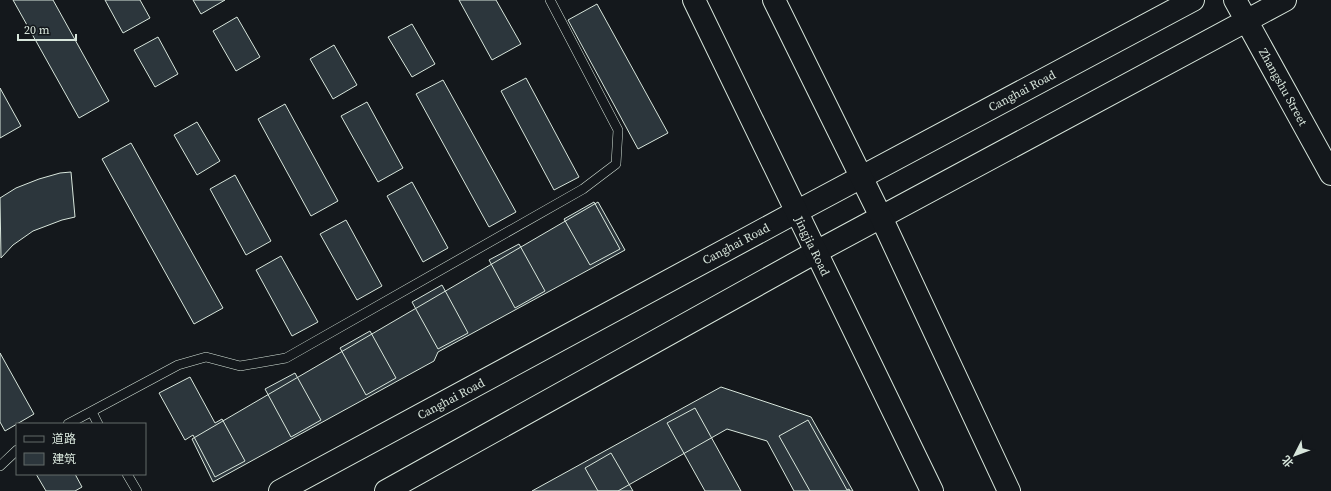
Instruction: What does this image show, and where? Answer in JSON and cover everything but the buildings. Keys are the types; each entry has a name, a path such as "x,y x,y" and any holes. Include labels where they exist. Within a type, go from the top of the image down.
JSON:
{"main road":[{"name":"Jingjia Road","path":"694,0 932,491"},
{"path":"774,0 881,217 1010,491"},
{"name":"Canghai Road","path":"280,491 861,177 1193,0"},
{"name":"Zhangshu Street","path":"1235,0 1331,174"},
{"path":"386,491 816,252 1285,0"}],"lane":[{"path":"70,423 178,365 206,357 240,366 286,358 583,189 616,164 618,130 550,0"},
{"path":"92,412 98,423"},
{"path":"0,466 16,451"},
{"path":"128,475 137,491"}]}
